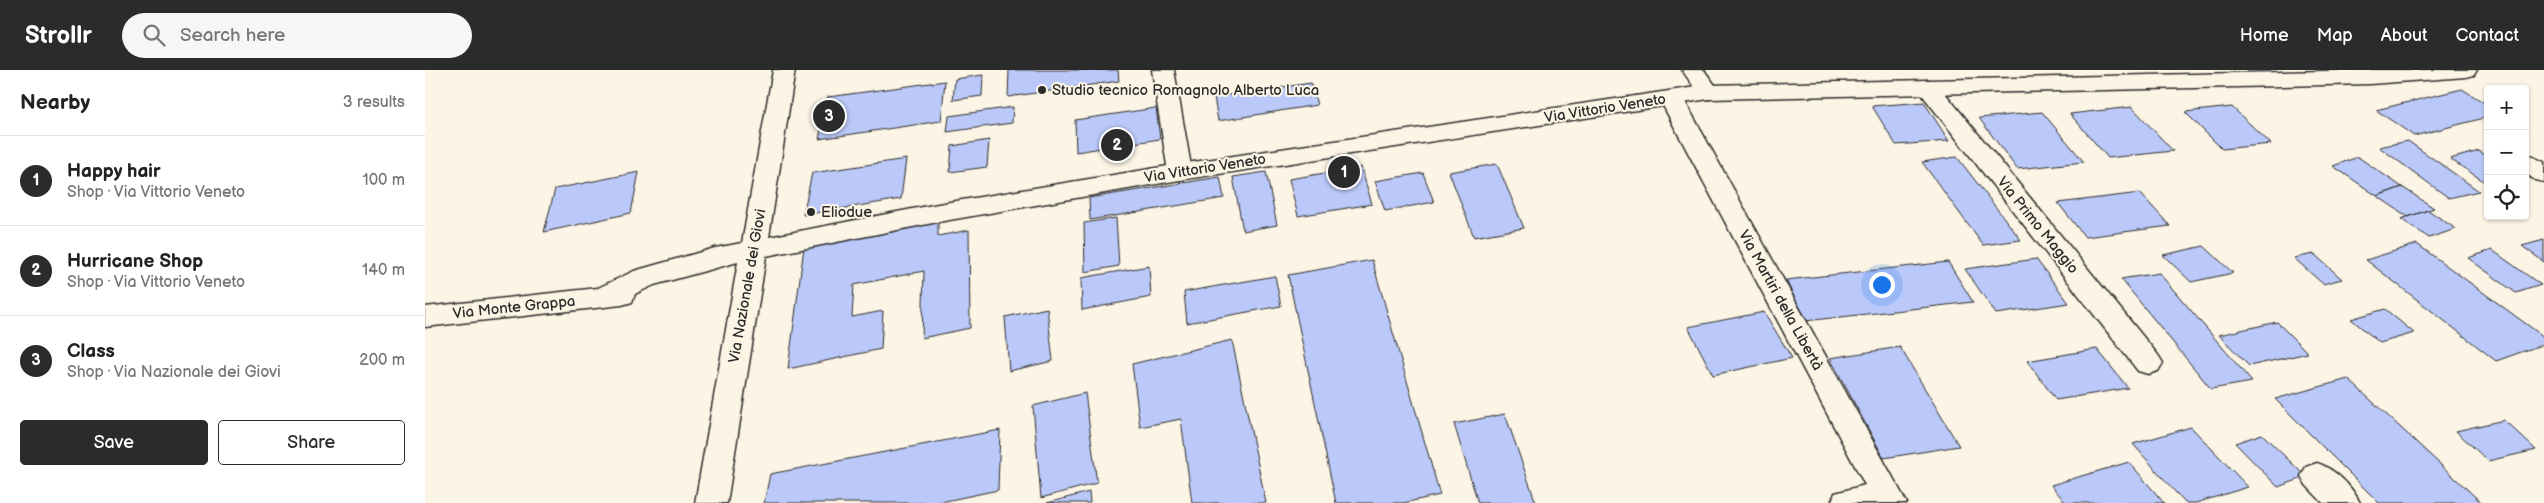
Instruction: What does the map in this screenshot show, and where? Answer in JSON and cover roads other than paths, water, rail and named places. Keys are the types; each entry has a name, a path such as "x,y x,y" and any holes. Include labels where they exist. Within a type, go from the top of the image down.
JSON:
{"street":[{"name":"Via Nazionale dei Giovi","path":"711,503 784,70"},
{"path":"1163,70 1180,172"},
{"path":"1693,70 1709,92"},
{"name":"Via Vittorio Veneto","path":"754,249 938,213 1180,172 1709,92 2371,77 2466,70"},
{"name":"Via Primo Maggio","path":"1928,87 2148,363"},
{"name":"Via Martiri della Libertà","path":"1671,98 1888,498"},
{"path":"2529,165 2544,174"},
{"name":"Via Monte Grappa","path":"425,317 603,297 679,285 716,272 754,249"},
{"path":"2317,476 2345,503"},
{"path":"1847,503 1888,498"}],"place":[{"name":"Studio tecnico Romagnolo Alberto Luca","path":"1042,90"},
{"name":"Class","path":"829,116"},
{"name":"Hurricane Shop","path":"1117,145"},
{"name":"Happy hair","path":"1344,172"},
{"name":"Eliodue","path":"811,212"}]}
